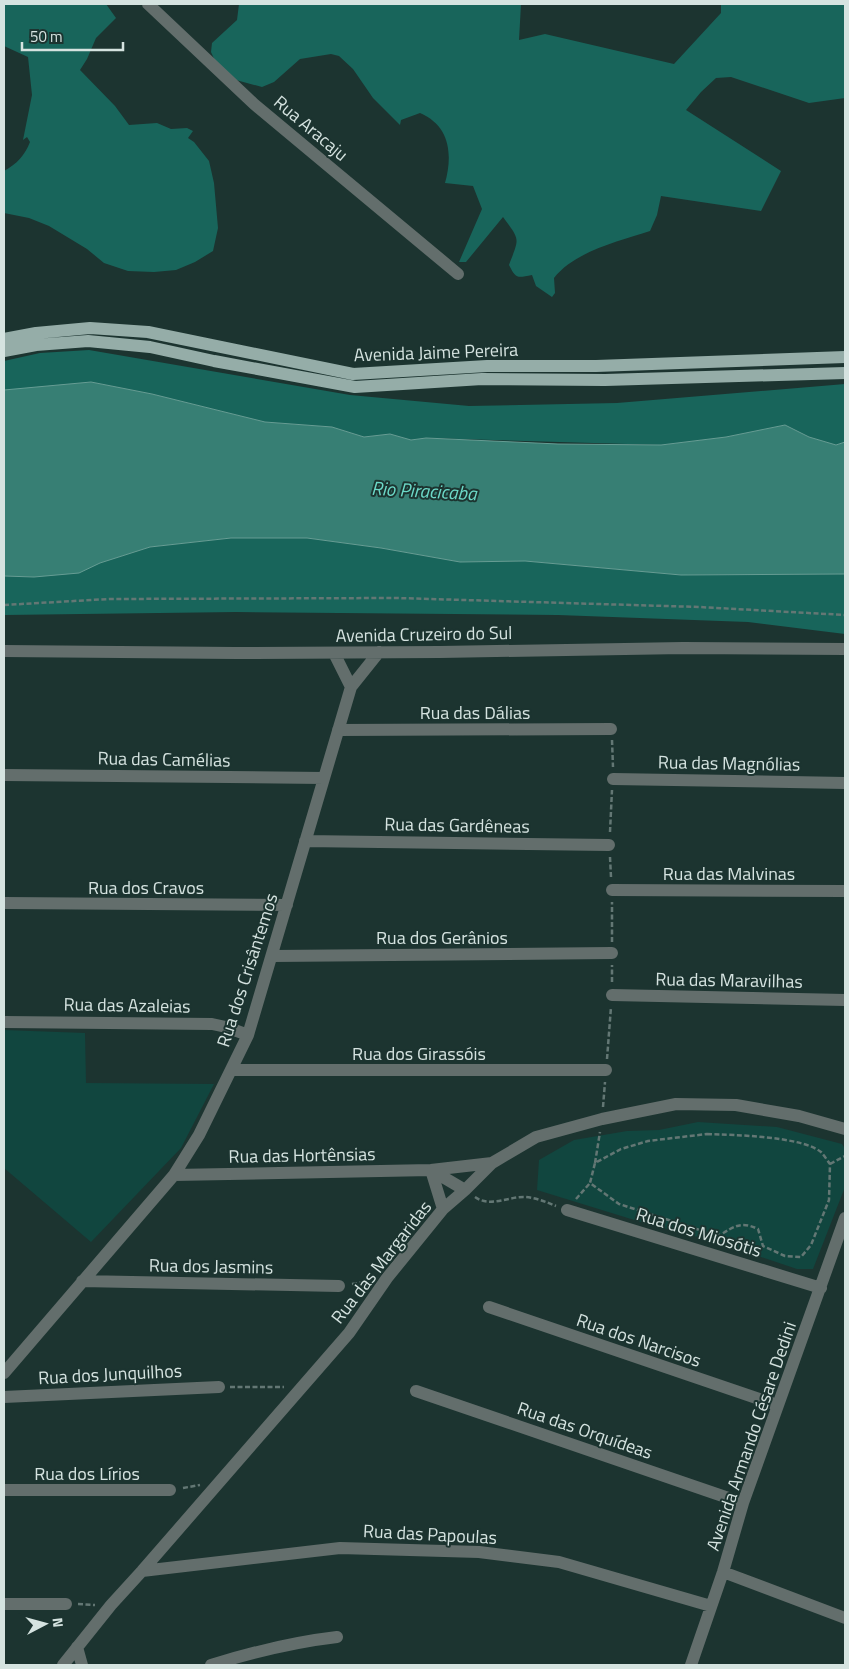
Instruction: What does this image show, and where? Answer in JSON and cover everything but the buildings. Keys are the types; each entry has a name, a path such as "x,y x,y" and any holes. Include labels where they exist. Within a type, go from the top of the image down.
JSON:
{"main road":[{"name":"Avenida Jaime Pereira","path":"4,338 36,332 90,328 148,332 354,374 487,366 596,366 845,356"},
{"name":"Avenida Jaime Pereira","path":"4,351 36,345 88,340 150,347 214,362 355,387 482,379 605,380 845,373"}],"street":[{"name":"Rua Aracaju","path":"148,4 254,104 458,274"},
{"name":"Avenida Cruzeiro do Sul","path":"4,651 334,653 683,648 845,649"},
{"name":"Rua dos Crisântemos","path":"4,1373 174,1175 199,1135 248,1035 273,956 351,687 379,652"},
{"path":"334,653 351,687"},
{"name":"Rua das Dálias","path":"338,730 611,729"},
{"name":"Rua das Camélias","path":"4,775 324,778"},
{"name":"Rua das Magnólias","path":"613,779 845,783"},
{"name":"Rua das Gardêneas","path":"305,841 609,845"},
{"name":"Rua das Malvinas","path":"612,890 845,891"},
{"name":"Rua dos Cravos","path":"4,903 287,905"},
{"name":"Rua dos Gerânios","path":"273,956 612,953"},
{"name":"Rua das Maravilhas","path":"612,995 845,1000"},
{"name":"Rua das Azaleias","path":"4,1022 212,1024 248,1035"},
{"name":"Rua dos Girassóis","path":"231,1070 606,1070"},
{"name":"Rua das Margaridas","path":"62,1665 111,1605 349,1333 388,1278 443,1209 492,1163 536,1137 602,1119 676,1104 736,1106 799,1116 845,1129"},
{"name":"Rua das Hortênsias","path":"174,1175 432,1170 492,1163"},
{"path":"432,1170 465,1190"},
{"path":"432,1170 443,1209"},
{"name":"Rua dos Miosótis","path":"567,1210 821,1288"},
{"name":"Avenida Armando Césare Dedini","path":"691,1665 723,1572 742,1503 845,1218"},
{"name":"Rua dos Jasmins","path":"82,1281 339,1286"},
{"name":"Rua dos Narcisos","path":"489,1307 777,1405"},
{"name":"Rua dos Junquilhos","path":"4,1397 219,1387"},
{"name":"Rua das Orquídeas","path":"416,1391 742,1503"},
{"name":"Rua dos Lírios","path":"4,1490 170,1490"},
{"name":"Rua das Papoulas","path":"142,1571 340,1548 479,1552 559,1562 711,1606"},
{"path":"723,1572 845,1618"},
{"path":"4,1604 66,1604"},
{"path":"211,1665 300,1641 337,1637"},
{"path":"77,1648 82,1665"}],"path":[{"path":"4,605 109,599 397,598 689,607 845,615"},
{"path":"465,1190 480,1201 494,1202 525,1197 539,1199 567,1210 590,1183 595,1163 621,1149 648,1141 707,1134 745,1136 801,1144 820,1152 830,1164 829,1200 811,1245 801,1257 785,1256 763,1246 758,1229 747,1224 735,1226 720,1235 708,1233 619,1204 590,1183"},
{"path":"830,1164 845,1156"},
{"path":"339,1286 388,1278"},
{"path":"219,1387 303,1387"},
{"path":"170,1490 218,1482"},
{"path":"66,1604 111,1605"}],"shaded area":[{"path":"4,4 106,4 116,18 96,38 80,70 115,106 129,125 157,123 171,129 187,128 193,131 188,138 194,142 209,161 214,183 218,228 213,251 195,262 176,270 154,272 128,271 104,263 87,249 49,226 29,218 4,213 4,171 20,159 30,142 27,137 23,140 32,95 28,57 4,46"},
{"path":"239,4 521,4 519,40 545,34 674,64 721,13 721,4 845,4 845,98 809,103 731,77 716,78 686,110 781,171 761,211 661,196 657,215 650,231 599,248 574,261 554,278 555,293 552,297 536,286 532,275 518,276 511,270 509,265 516,240 513,231 503,217 466,262 459,262 482,209 473,186 445,183 449,162 447,142 438,125 430,119 420,113 401,120 400,125 373,98 353,69 339,56 331,54 300,59 274,82 262,87 236,80 216,63 211,52 212,43 237,20"},
{"path":"89,350 350,395 469,406 617,403 845,384 845,442 836,445 809,437 785,425 726,437 661,445 426,438 411,440 390,434 364,437 332,427 265,422 152,394 91,382 4,391 4,361 40,353"},
{"path":"231,538 307,538 381,548 460,562 525,561 681,575 845,574 845,634 748,622 558,615 236,612 4,615 4,576 34,577 100,563 150,547"},
{"path":"4,1030 85,1033 86,1083 214,1084 181,1148 91,1242 4,1168"},
{"path":"698,1122 777,1127 842,1144 845,1149 845,1187 813,1269 797,1269 713,1241 644,1223 537,1190 539,1160 574,1140 627,1131 659,1130"}],"water":[{"name":"Rio Piracicaba","path":"91,382 152,394 265,422 332,427 364,437 390,434 411,440 426,438 558,444 661,445 726,437 785,425 809,437 836,445 845,442 845,574 681,575 525,561 460,562 381,548 307,538 231,538 150,547 100,563 79,573 34,577 4,576 4,390"}]}
